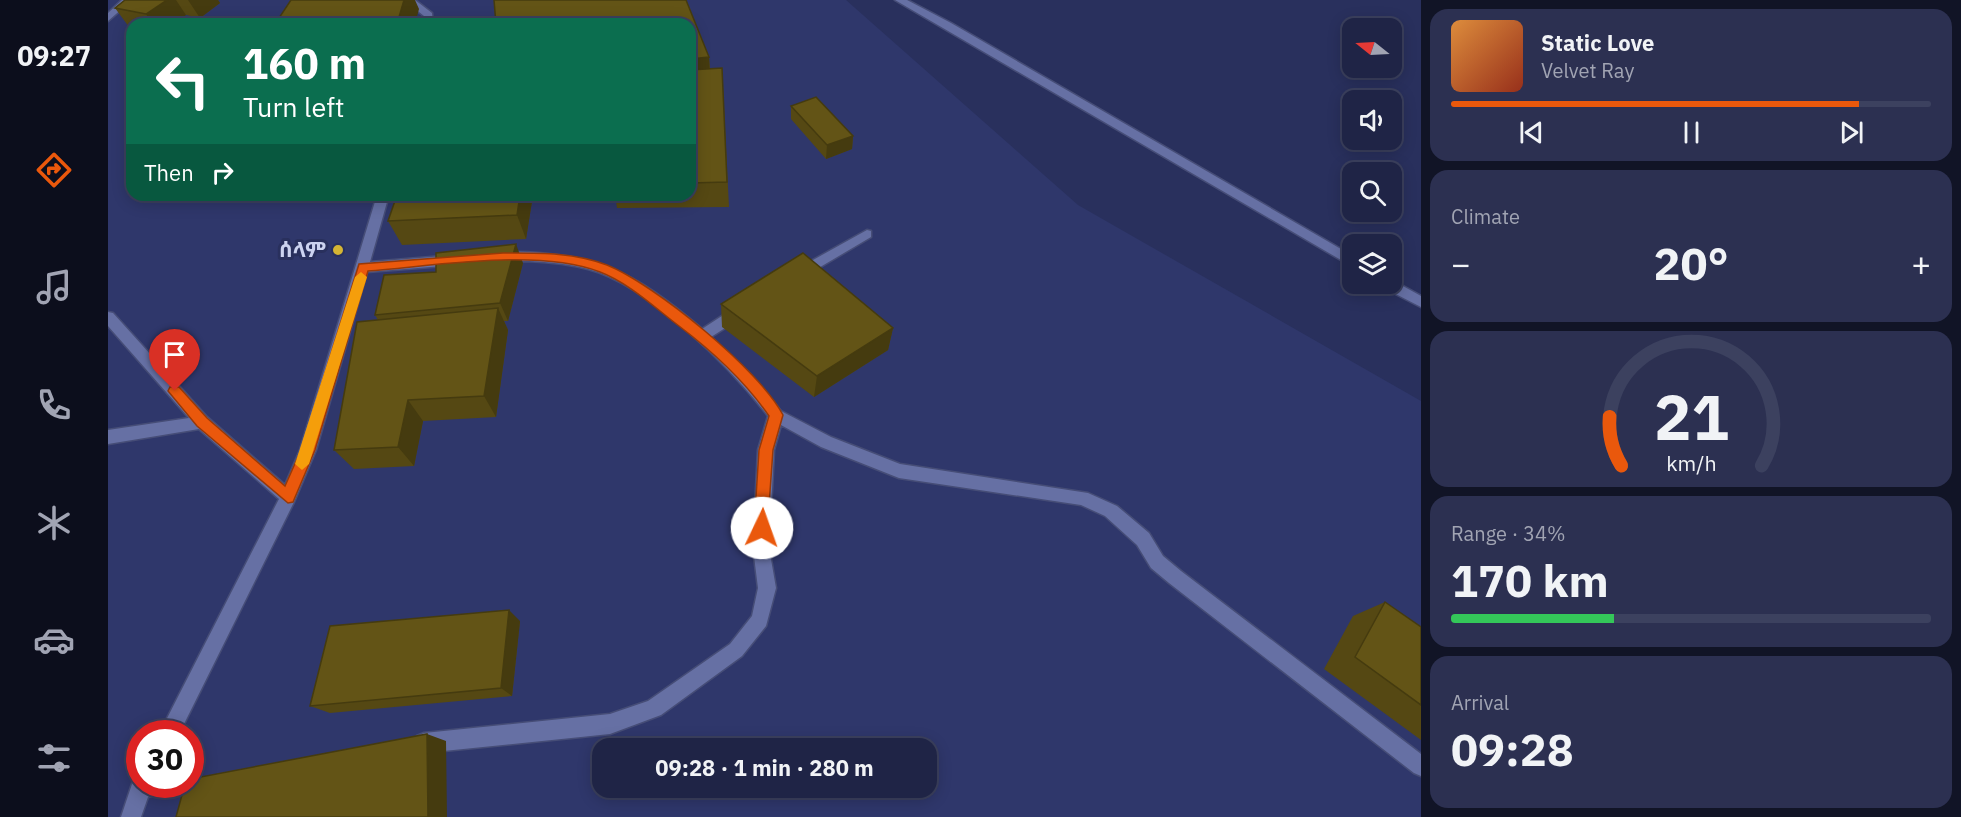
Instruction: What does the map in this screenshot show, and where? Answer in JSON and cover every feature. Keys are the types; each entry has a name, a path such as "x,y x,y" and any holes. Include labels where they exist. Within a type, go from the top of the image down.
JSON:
{"street":[{"path":"108,18 128,0"},
{"path":"409,0 429,15 429,18"},
{"path":"900,0 948,25 1342,256"},
{"path":"175,720 288,497 308,450 364,267 381,201"},
{"path":"790,279 867,234"},
{"path":"492,258 557,257 603,268 637,287 702,336 759,391 776,415 826,441 899,471 1082,498 1111,511 1143,539 1157,562 1175,577 1421,766"},
{"path":"364,267 468,259"},
{"path":"1402,291 1421,302"},
{"path":"702,336 751,304"},
{"path":"108,317 202,422 288,497"},
{"path":"405,746 610,724 654,708 736,650 760,620 767,588 761,548 766,450 776,415"},
{"path":"108,437 202,422"},
{"path":"131,817 137,798"}],"shaded area":[{"path":"108,0 846,0 1078,205 1421,401 1421,817 108,817"}],"building":[{"path":"125,0 167,0 146,14 115,8"},
{"path":"291,0 404,0 399,18 279,18"},
{"path":"494,0 686,0 693,18 496,18"},
{"path":"696,25 709,57 696,58"},
{"path":"722,68 727,182 696,183 696,70"},
{"path":"816,97 853,136 827,145 791,106"},
{"path":"395,201 519,201 517,215 388,221"},
{"path":"516,244 500,303 375,315 384,275 436,272 436,253"},
{"path":"803,253 893,328 817,376 721,304"},
{"path":"498,308 484,396 408,400 398,447 334,450 357,322"},
{"path":"1385,602 1421,627 1421,705 1355,657"},
{"path":"509,610 501,688 310,706 330,626"},
{"path":"427,734 428,817 176,817 181,798 204,798 204,776"}],"slow traffic":[{"path":"302,464 361,277"}],"place":[{"name":"ሰላም","path":"338,250"}],"route":[{"path":"175,391 202,422 288,497 308,450 364,267 503,257 557,257 603,268 637,287 702,336 759,391 776,415 766,450 762,528"}]}
